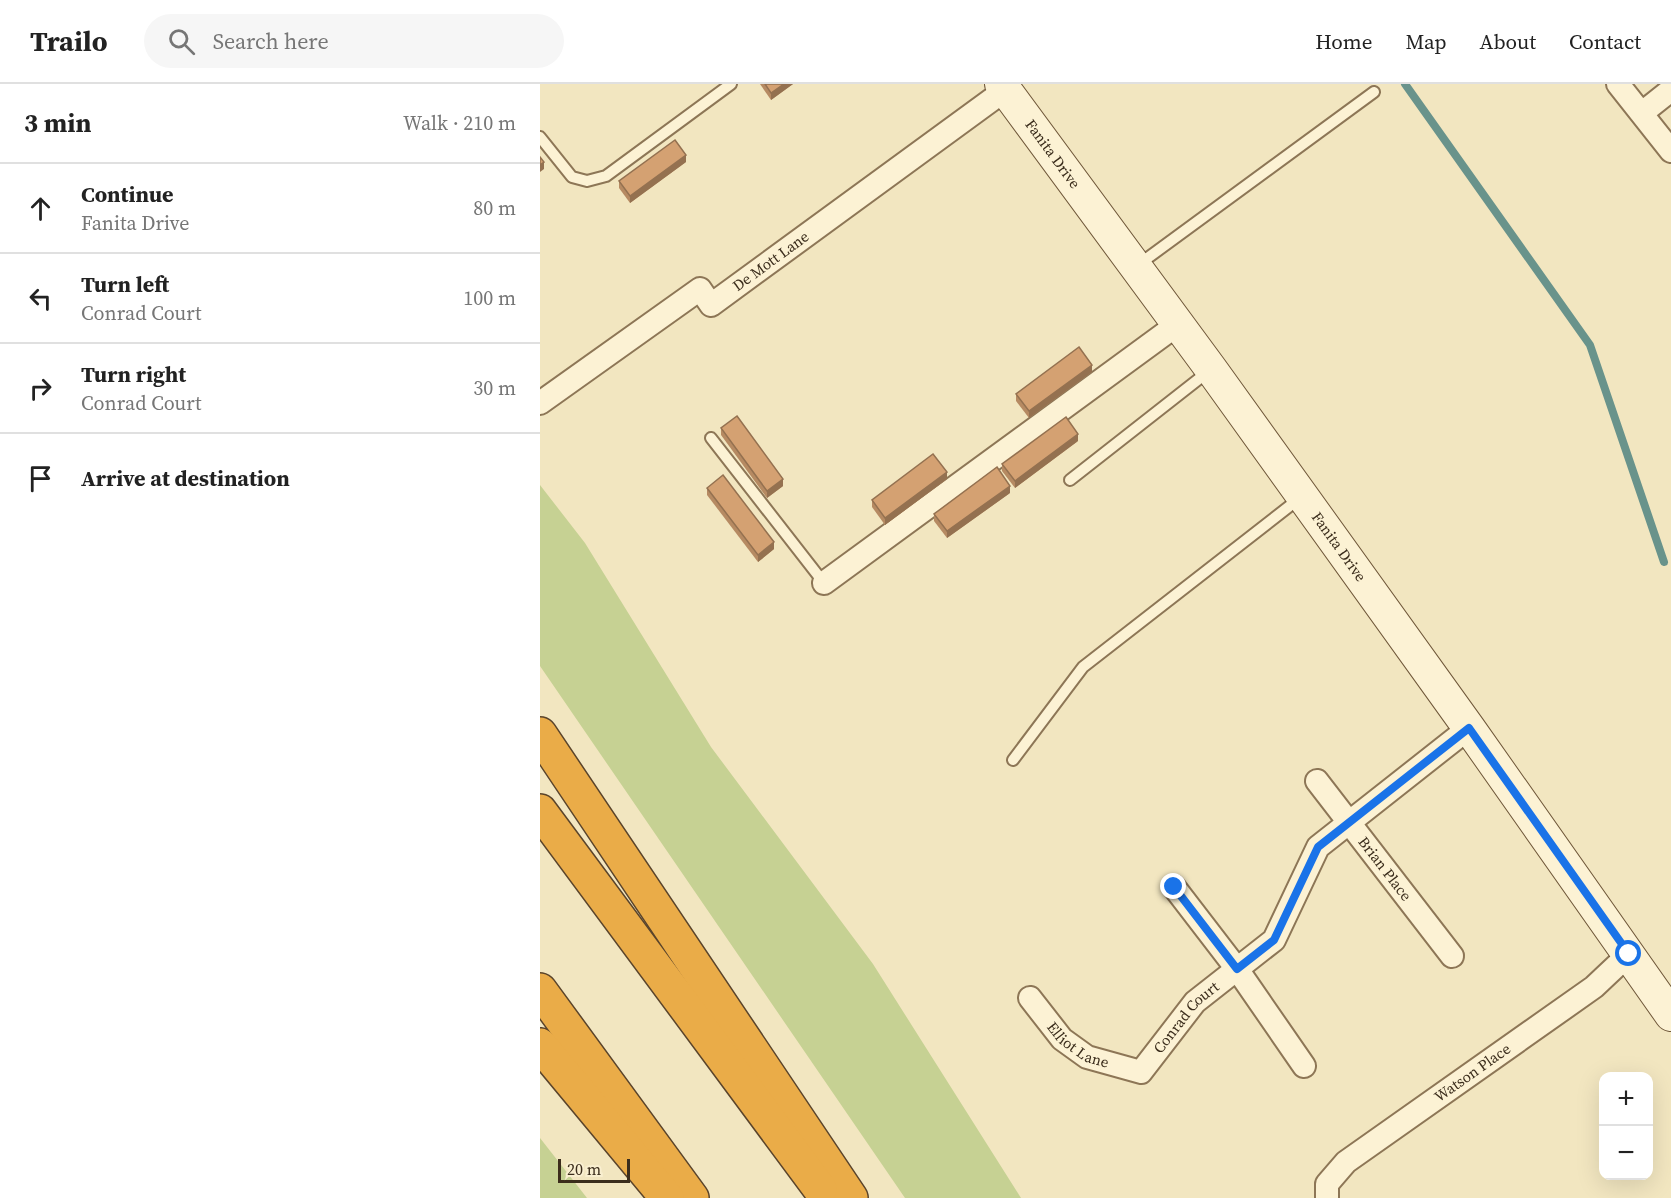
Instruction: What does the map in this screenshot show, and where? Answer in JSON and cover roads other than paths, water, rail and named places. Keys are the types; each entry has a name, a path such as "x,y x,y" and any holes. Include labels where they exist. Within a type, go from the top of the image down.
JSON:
{"highway":[{"path":"540,734 851,1198"},
{"path":"540,811 826,1198"},
{"path":"540,990 692,1198"},
{"path":"540,1045 667,1198"}],"main road":[{"name":"Fanita Drive","path":"1003,87 1211,369 1469,728 1671,1015"}],"street":[{"path":"1618,84 1671,152"},
{"name":"De Mott Lane","path":"540,403 700,289 711,305 1003,87"},
{"path":"1642,113 1671,90"},
{"path":"824,583 1178,324"},
{"name":"Conrad Court","path":"1141,1072 1195,1002 1274,940 1318,847 1469,728"},
{"name":"Brian Place","path":"1317,781 1452,956"},
{"path":"1174,887 1237,969 1304,1066"},
{"name":"Watson Place","path":"1327,1198 1327,1184 1346,1162 1594,987 1629,954"},
{"name":"Elliot Lane","path":"1030,998 1062,1039 1087,1057 1141,1072"}],"lane":[{"path":"540,137 572,177 587,182 606,176 731,84"},
{"path":"1135,266 1374,92"},
{"path":"1070,480 1211,369"},
{"path":"711,438 824,583"},
{"path":"1013,760 1083,667 1302,496"}],"waterway":[{"path":"1405,84 1590,345 1664,562"}]}
